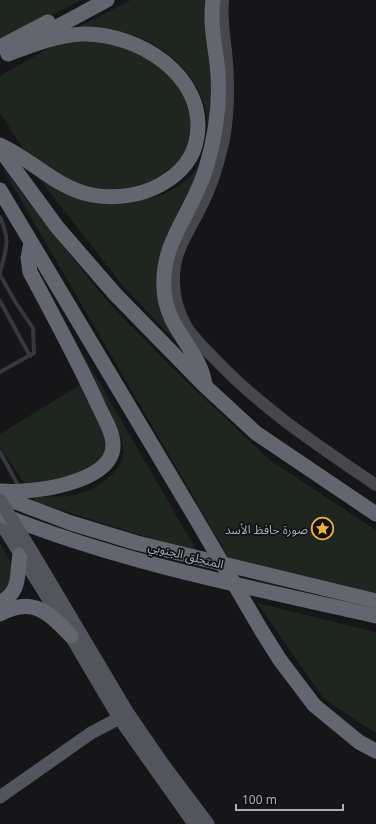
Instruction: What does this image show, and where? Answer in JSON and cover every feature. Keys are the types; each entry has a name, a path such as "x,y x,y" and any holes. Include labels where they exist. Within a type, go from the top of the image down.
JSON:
{"highway":[{"path":"3,53 89,0"},
{"path":"3,53 107,0"},
{"path":"205,386 200,365 176,330 170,317 166,302 164,278 170,244 201,183 213,139 218,83 211,26 213,0"},
{"path":"0,145 59,184 70,189 93,195 117,196 130,195 149,190 167,181 178,173 187,163 192,153 198,131 196,107 184,83 164,61 136,45 102,35 66,36 3,53"},
{"path":"0,149 57,227 116,294 205,386 256,433 375,513"},
{"path":"0,190 280,660 314,705 359,742 376,751"},
{"path":"0,490 22,490 50,487 83,480 95,472 106,461 111,454 113,446 111,434 84,376 30,272 28,258 31,243"},
{"name":"المتحلق الجنوبي","path":"0,496 71,523 137,543 376,601"},
{"name":"المتحلق الجنوبي","path":"0,514 52,534 145,562 376,616"},
{"path":"0,603 9,597 16,586 27,555"},
{"path":"0,614 17,606 33,606 47,614 72,636"}],"main road":[{"path":"0,500 27,555 121,712"},
{"path":"0,522 27,555"},
{"path":"58,605 72,636 121,712 159,767 194,824"},
{"path":"0,788 86,727 121,712"},
{"path":"0,797 121,712"},
{"path":"159,767 208,824"}],"street":[{"path":"223,0 222,21 228,79 226,124 221,152 212,180 177,257 174,276 176,301 183,319 193,336 239,385 296,429 376,485"}],"lane":[{"path":"0,217 6,231 8,244 0,274 2,282 33,328 34,354 0,372"},
{"path":"0,301 30,356"},
{"path":"0,452 22,490"}],"shaded area":[{"path":"0,0 81,0 0,42"},
{"path":"131,0 211,0 212,150 170,243 179,345 124,287 34,172 120,203 127,203 155,197 177,187 189,178 202,158 207,137 207,116 202,97 192,79 178,63 162,50 144,40 124,33 104,30 70,31"},
{"path":"71,39 122,43 177,77 198,132 176,175 122,193 79,187 26,153 0,113 0,76 58,43"},
{"path":"0,164 49,229 108,302 171,367 271,461 376,530 376,595 230,560"},
{"path":"62,318 198,553 36,502 33,497 84,493 100,484 115,471 122,461 123,456 123,447 116,423"},
{"path":"83,383 110,444 94,473 26,485 0,447 0,434"},
{"path":"0,543 17,574 0,605"},
{"path":"257,603 376,632 376,733 324,699"}],"place":[{"name":"صورة حافظ الأسد","path":"323,529"}]}
